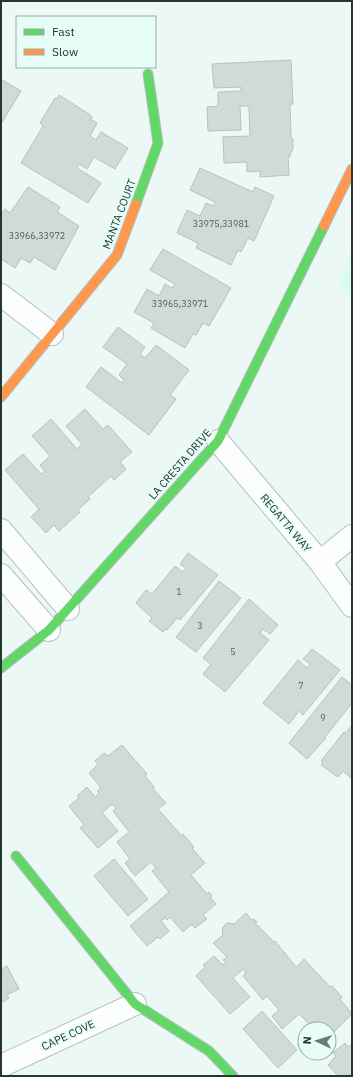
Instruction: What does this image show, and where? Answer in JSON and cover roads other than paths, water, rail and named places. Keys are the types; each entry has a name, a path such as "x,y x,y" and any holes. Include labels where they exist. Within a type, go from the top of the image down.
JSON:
{"street":[{"name":"MANTA COURT","path":"1,397 117,255 158,143 148,74"},
{"name":"LA CRESTA DRIVE","path":"1,668 50,630 218,441 352,169"},
{"path":"1,295 52,334"},
{"name":"REGATTA WAY","path":"218,441 320,562 352,606"},
{"path":"1,530 68,609"},
{"path":"320,562 352,536"},
{"path":"1,575 50,630"},
{"path":"16,856 135,1004 209,1052 234,1076"},
{"name":"CAPE COVE","path":"1,1066 135,1004"}]}
